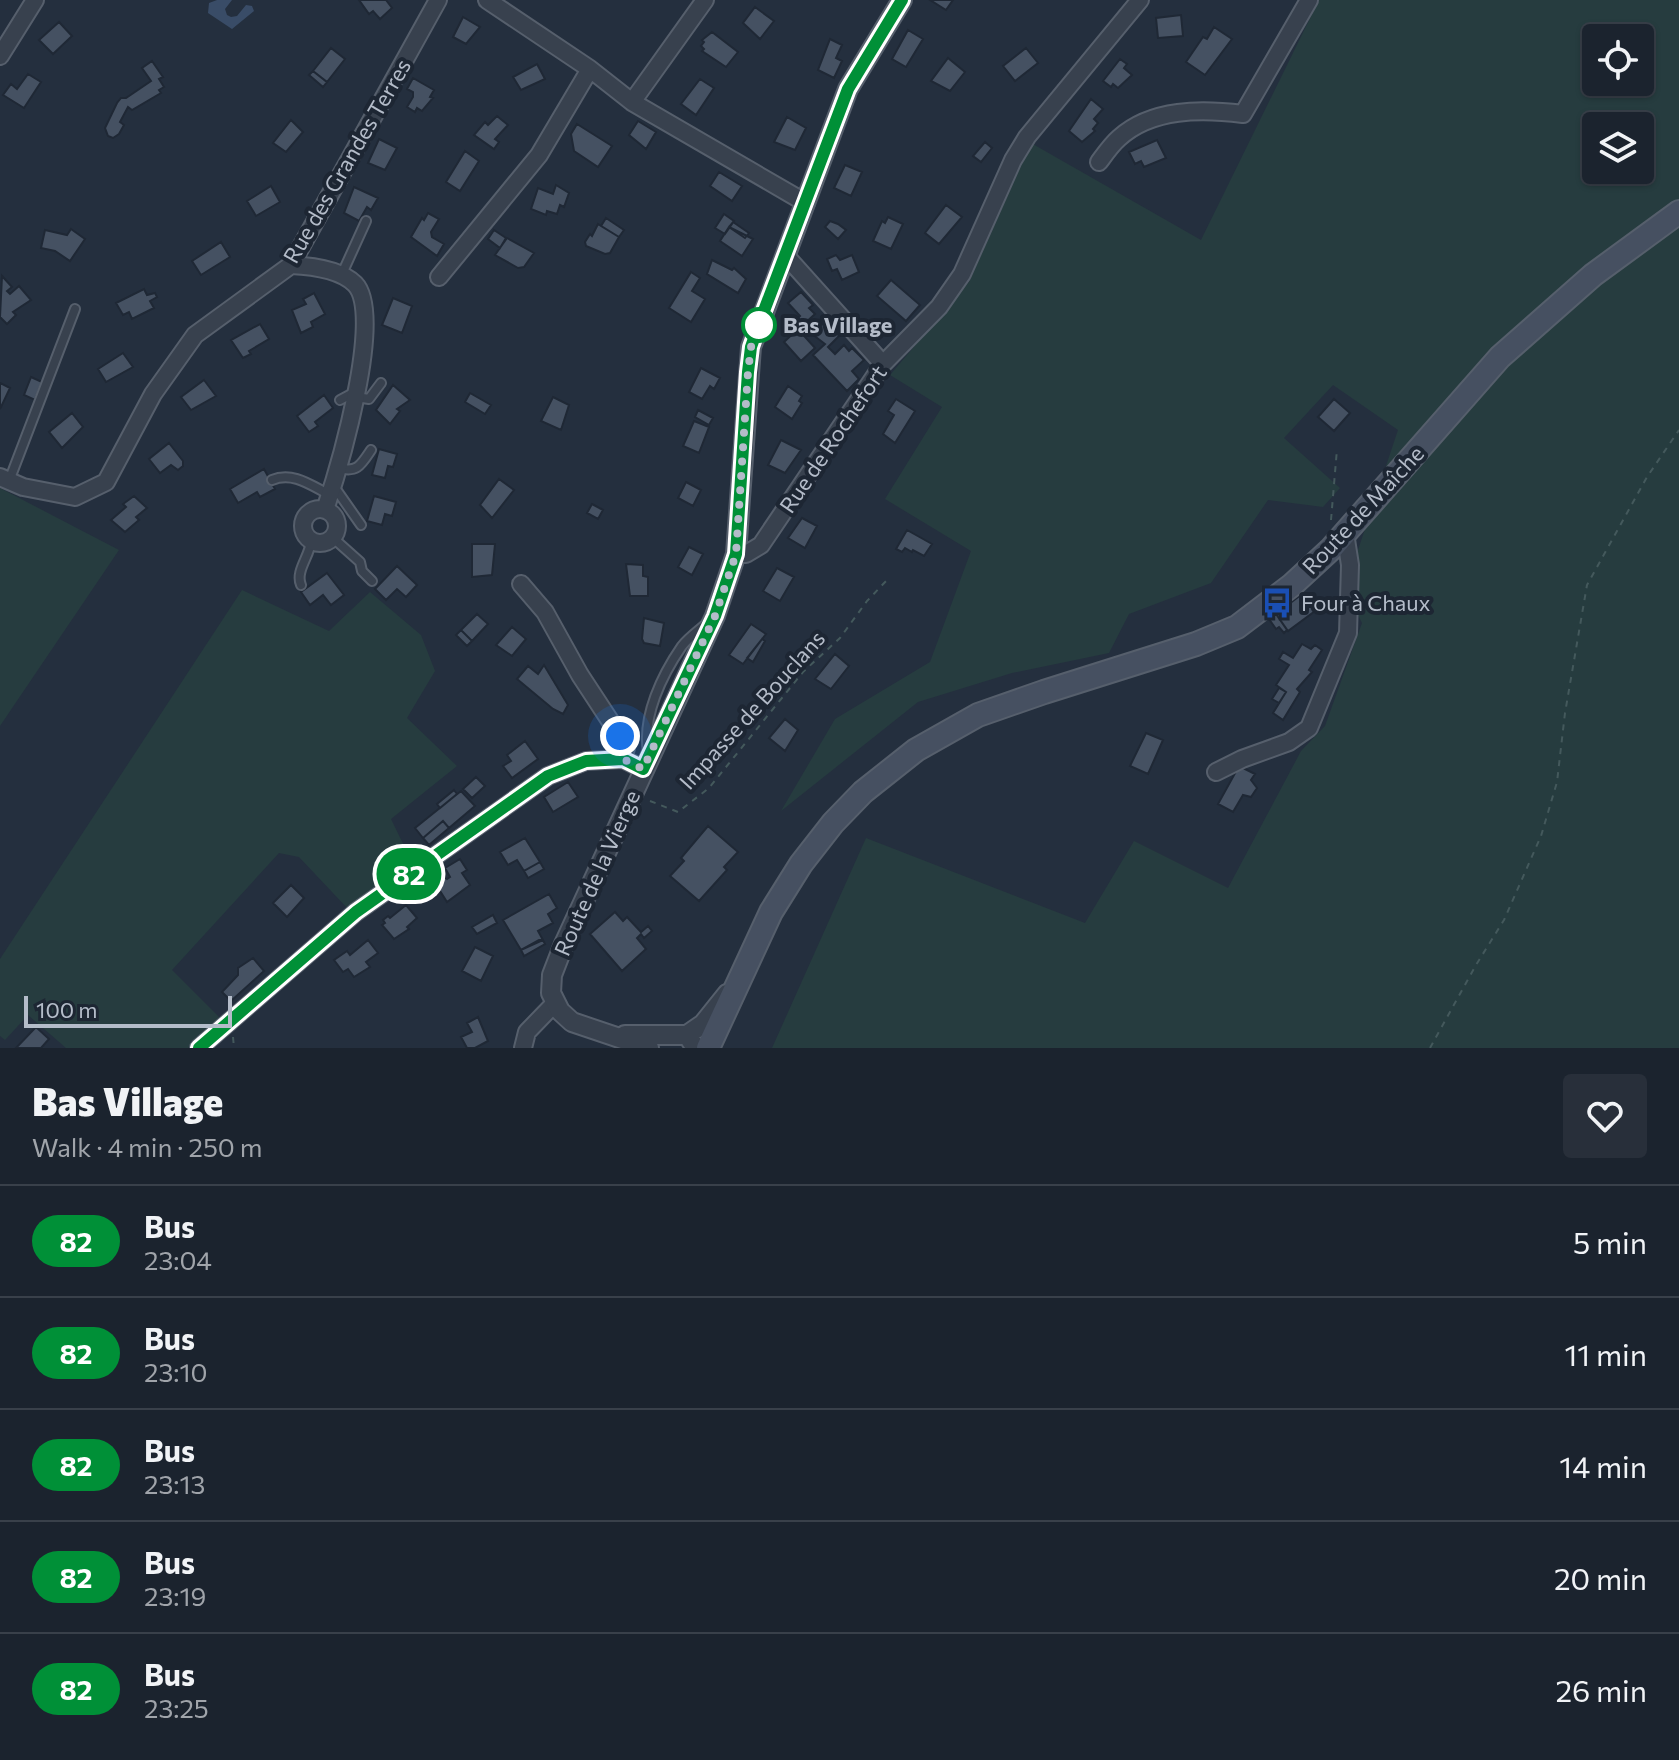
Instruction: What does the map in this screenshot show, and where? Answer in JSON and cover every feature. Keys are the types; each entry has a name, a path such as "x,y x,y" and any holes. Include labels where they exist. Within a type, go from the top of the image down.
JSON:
{"main road":[{"name":"Route de Maîche","path":"708,1048 771,912 801,864 833,823 863,792 916,750 978,715 1196,644 1237,627 1292,585 1338,526 1500,357 1593,275 1679,212"}],"street":[{"path":"0,56 35,0"},
{"name":"Rue des Grandes Terres","path":"4,479 23,487 75,497 106,482 153,394 195,335 291,265 438,0"},
{"path":"487,0 590,69 632,102 806,203"},
{"path":"632,102 705,0"},
{"name":"Route de la Vierge","path":"555,1003 551,993 552,975 560,954 715,616 736,554 751,347 848,89 902,0"},
{"name":"Rue de Rochefort","path":"736,554 746,554 761,545 883,364 939,307 962,274 1013,160 1027,137 1140,0"},
{"path":"1099,162 1119,138 1147,119 1207,110 1243,114 1309,0"},
{"path":"439,277 539,155 590,69"},
{"path":"786,256 883,364"},
{"path":"291,265 323,268 355,284 364,302 364,334 332,489 336,522 332,537 322,543 311,541 304,533 303,522 332,489"},
{"path":"1216,772 1289,742 1309,728 1348,633 1350,565 1338,526"},
{"path":"521,584 545,612 580,675 620,736 626,748 623,759"},
{"path":"199,1048 356,912 548,776 586,761 623,759 646,764"},
{"path":"615,1035 691,1042 739,979"},
{"path":"523,1048 527,1032 555,1003 572,1022 649,1048"}],"lane":[{"path":"340,277 366,221"},
{"path":"4,479 75,309"},
{"path":"350,396 369,399 381,383"},
{"path":"332,489 358,468 371,450"},
{"path":"272,480 292,477 332,489 361,525"},
{"path":"332,537 360,562 362,571 372,581"},
{"path":"301,585 298,579 311,550 311,541"}],"path":[{"path":"1430,1048 1504,920 1541,836 1557,782 1565,713 1587,585 1647,477 1679,430"},
{"path":"1337,449 1338,526"},
{"name":"Impasse de Bouclans","path":"648,801 678,812 709,788 803,672 840,638 867,601 888,579"}],"green space":[{"path":"1319,0 1679,0 1679,1048 772,1048 866,838 1085,923 1134,841 1228,888 1301,751 1325,726 1362,623 1358,615 1358,550 1398,430 1333,385 1284,438 1340,488 1323,507 1268,500 1211,583 1129,614 1109,653 1012,673 918,702 781,811 835,719 930,662 971,551 885,499 942,407 890,375 969,282 1031,143 1201,240"},
{"path":"0,488 119,550 0,726"},
{"path":"242,590 329,631 370,592 421,635 435,671 407,718 457,766 391,819 412,862 349,910 299,857 279,853 172,970 221,1019 188,1048 66,1048 28,1015 5,1040 0,1036 0,959"}],"water":[{"path":"232,0 225,9 231,17 237,16 246,5 252,6 254,11 232,29 208,13 209,3"}],"building":[{"path":"359,0 386,0 392,8 380,19 373,11 369,14"},
{"path":"930,0 953,0 946,10"},
{"path":"755,7 774,21 760,39 743,23"},
{"path":"1181,15 1183,36 1158,38 1156,18"},
{"path":"463,17 480,27 466,44 453,37"},
{"path":"59,22 72,36 53,54 39,40"},
{"path":"1214,27 1232,39 1205,75 1186,62"},
{"path":"908,30 923,39 906,67 892,59"},
{"path":"712,32 738,52 726,67 702,51 702,40"},
{"path":"830,39 842,45 836,58 842,61 834,78 818,70"},
{"path":"331,48 345,59 327,82 313,71"},
{"path":"1026,48 1038,63 1015,81 1003,66"},
{"path":"948,58 965,72 950,91 931,81"},
{"path":"1120,59 1127,64 1124,68 1132,75 1118,88 1113,84 1111,87 1103,81"},
{"path":"152,61 163,77 159,79 164,87 159,90 161,93 132,110 128,107 120,122 124,125 119,134 113,138 108,136 105,128 117,103 151,81 142,68"},
{"path":"537,64 545,79 521,90 513,77"},
{"path":"313,71 327,82 323,87 309,75"},
{"path":"28,74 41,82 24,108 3,95 11,84 17,89"},
{"path":"413,78 434,90 430,97 433,98 422,111 417,108 415,112 407,107 413,97 413,92 407,89"},
{"path":"700,79 714,88 696,115 681,104"},
{"path":"1091,99 1103,109 1094,119 1098,123 1093,129 1095,131 1082,142 1069,131"},
{"path":"497,116 508,125 495,139 499,142 494,149 474,135 485,122 488,125"},
{"path":"787,117 806,128 795,150 774,142"},
{"path":"291,120 303,132 286,152 273,143"},
{"path":"638,121 656,132 646,149 629,135"},
{"path":"577,124 612,146 598,167 574,151 571,134"},
{"path":"379,139 397,148 385,170 368,163"},
{"path":"1157,140 1166,158 1144,167 1141,161 1135,164 1129,152"},
{"path":"985,142 992,148 981,162 973,156"},
{"path":"465,151 479,161 460,191 446,182"},
{"path":"845,165 862,172 851,196 834,188"},
{"path":"719,172 742,186 732,201 710,186"},
{"path":"556,185 569,193 564,207 560,205 557,214 547,211 546,215 531,209 538,188 553,194"},
{"path":"271,186 280,202 256,216 247,201"},
{"path":"354,187 378,198 371,210 367,207 359,221 344,213"},
{"path":"946,205 962,217 939,244 925,233"},
{"path":"428,213 439,219 431,232 432,237 444,244 437,256 411,237"},
{"path":"724,214 734,221 725,234 715,228"},
{"path":"888,217 903,224 891,249 873,241 882,221 885,223"},
{"path":"606,218 624,230 619,237 601,226"},
{"path":"830,221 846,230 838,239 825,227"},
{"path":"733,222 749,233 745,238 729,227"},
{"path":"598,224 619,237 610,253 586,246 585,242"},
{"path":"729,227 753,239 742,256 720,241"},
{"path":"71,229 85,239 70,261 55,251 41,248 45,230 67,235"},
{"path":"494,230 506,238 500,248 488,239"},
{"path":"507,238 534,253 524,267 518,268 495,255"},
{"path":"221,242 230,257 201,275 192,261"},
{"path":"836,255 840,260 852,255 859,272 842,280 837,269 832,271 827,259"},
{"path":"712,260 732,270 734,268 746,279 738,293 707,274"},
{"path":"691,272 700,278 692,291 705,299 691,322 669,308"},
{"path":"2,276 12,287 7,291 10,294 19,286 31,300 13,312 16,315 7,324 0,317"},
{"path":"891,280 920,305 906,321 877,296"},
{"path":"144,289 147,295 155,293 157,297 150,301 154,308 132,319 129,312 123,315 116,303"},
{"path":"801,292 813,305 809,308 815,314 803,325 797,319 800,316 788,303"},
{"path":"314,293 325,314 311,322 313,327 301,333 292,310 306,304 303,299"},
{"path":"393,298 412,306 402,333 382,325"},
{"path":"821,319 840,335 828,347 835,354 844,345 864,360 852,371 859,379 847,391 813,355 825,344 808,331"},
{"path":"260,324 269,339 243,358 231,340"},
{"path":"798,329 815,348 801,361 784,342"},
{"path":"123,353 133,367 106,382 98,369"},
{"path":"701,368 720,378 714,389 710,386 702,399 689,392"},
{"path":"31,377 42,382 35,400 24,395"},
{"path":"204,380 216,396 191,410 181,397"},
{"path":"0,383 10,388 0,409"},
{"path":"393,385 410,400 397,409 400,411 390,424 376,410"},
{"path":"788,386 802,396 799,401 802,403 792,419 775,407"},
{"path":"470,393 491,405 485,414 465,402"},
{"path":"324,395 333,408 315,422 318,426 309,432 297,416"},
{"path":"553,397 569,405 561,430 541,421"},
{"path":"896,399 915,411 895,443 883,434 894,415 888,411"},
{"path":"1334,399 1350,413 1334,431 1318,417"},
{"path":"698,410 713,418 709,425 695,417"},
{"path":"72,413 83,427 62,448 49,432"},
{"path":"694,421 709,427 699,453 683,446"},
{"path":"781,440 801,450 785,473 768,465"},
{"path":"169,443 183,461 183,466 178,470 171,465 160,473 149,459"},
{"path":"379,449 397,454 393,467 388,466 385,478 372,475"},
{"path":"264,469 275,489 260,497 257,492 238,503 230,489"},
{"path":"499,479 514,490 492,518 480,505"},
{"path":"686,482 701,490 693,506 678,498"},
{"path":"134,496 147,508 125,532 111,520 126,507 123,504"},
{"path":"374,496 396,502 392,516 385,514 382,525 367,521"},
{"path":"592,504 603,510 598,519 587,513"},
{"path":"802,518 817,526 805,548 788,538"},
{"path":"907,530 932,544 924,556 905,548 902,552 896,549"},
{"path":"472,544 495,544 492,575 472,577"},
{"path":"689,547 703,554 692,575 678,567"},
{"path":"626,564 643,565 643,576 648,577 648,596 630,596"},
{"path":"397,566 417,585 406,597 397,589 386,600 375,589"},
{"path":"777,568 794,577 780,601 763,591"},
{"path":"327,573 344,595 331,605 323,595 310,605 301,592"},
{"path":"1302,594 1315,611 1288,631 1276,614"},
{"path":"477,614 488,624 472,641 461,630"},
{"path":"1276,614 1287,630 1284,633 1279,627 1276,629 1269,619"},
{"path":"644,618 664,623 660,646 644,643"},
{"path":"751,624 766,634 743,664 729,655"},
{"path":"512,627 526,639 512,656 496,645"},
{"path":"461,630 472,641 467,646 456,635"},
{"path":"762,639 765,641 753,662 747,658"},
{"path":"1302,644 1311,649 1315,645 1322,650 1309,670 1312,672 1297,689 1300,692 1283,720 1273,713 1286,692 1276,685 1289,665 1279,659 1283,652 1293,658"},
{"path":"835,654 849,666 831,689 815,679"},
{"path":"544,665 568,705 563,714 517,679 528,666 538,674"},
{"path":"1279,688 1286,692 1279,703 1272,699"},
{"path":"785,719 798,730 785,751 769,738"},
{"path":"1146,733 1163,740 1148,774 1130,766"},
{"path":"525,741 538,759 512,778 503,766 511,761 507,755"},
{"path":"1239,766 1255,774 1251,780 1257,788 1251,797 1243,795 1233,812 1218,804"},
{"path":"476,777 485,786 472,798 463,789"},
{"path":"568,782 578,797 553,812 544,797"},
{"path":"454,790 457,794 440,808 437,804"},
{"path":"461,791 475,806 449,828 443,821 423,838 415,828"},
{"path":"443,821 449,828 429,845 423,838"},
{"path":"708,826 738,852 724,867 727,870 699,901 670,876"},
{"path":"525,838 540,862 524,871 517,860 508,865 500,852"},
{"path":"460,859 467,870 462,873 470,885 447,902 435,883 450,877 445,868"},
{"path":"540,862 544,869 528,878 524,871"},
{"path":"291,885 304,898 287,917 273,903"},
{"path":"549,894 557,908 548,914 553,923 538,931 543,940 521,950 503,920"},
{"path":"406,905 417,918 407,927 409,929 394,939 382,925 385,923 383,920"},
{"path":"615,912 623,921 627,917 641,932 648,926 652,931 644,938 641,934 637,938 646,949 622,971 590,934"},
{"path":"493,915 497,923 477,934 472,927"},
{"path":"368,940 378,953 366,962 370,967 354,977 348,969 343,972 334,960 347,951 350,955"},
{"path":"539,940 545,944 524,956 521,950"},
{"path":"475,947 493,956 481,981 462,971"},
{"path":"253,958 264,971 231,1001 222,992 238,975 238,968"},
{"path":"478,1017 488,1041 475,1048 467,1048 461,1037 472,1032 467,1023"},
{"path":"36,1027 49,1039 41,1048 16,1048"}],"bus line":[{"name":"82","path":"199,1048 356,912 548,776 586,761 623,759 643,769 715,616 736,554 751,347 848,89 902,0"}],"place":[{"name":"Bas Village","path":"759,325"},
{"name":"Four à Chaux","path":"1277,603"}],"route":[{"path":"620,736 626,748 623,759 643,769 715,616 731,571 739,527 748,372 751,347 759,325"}]}
